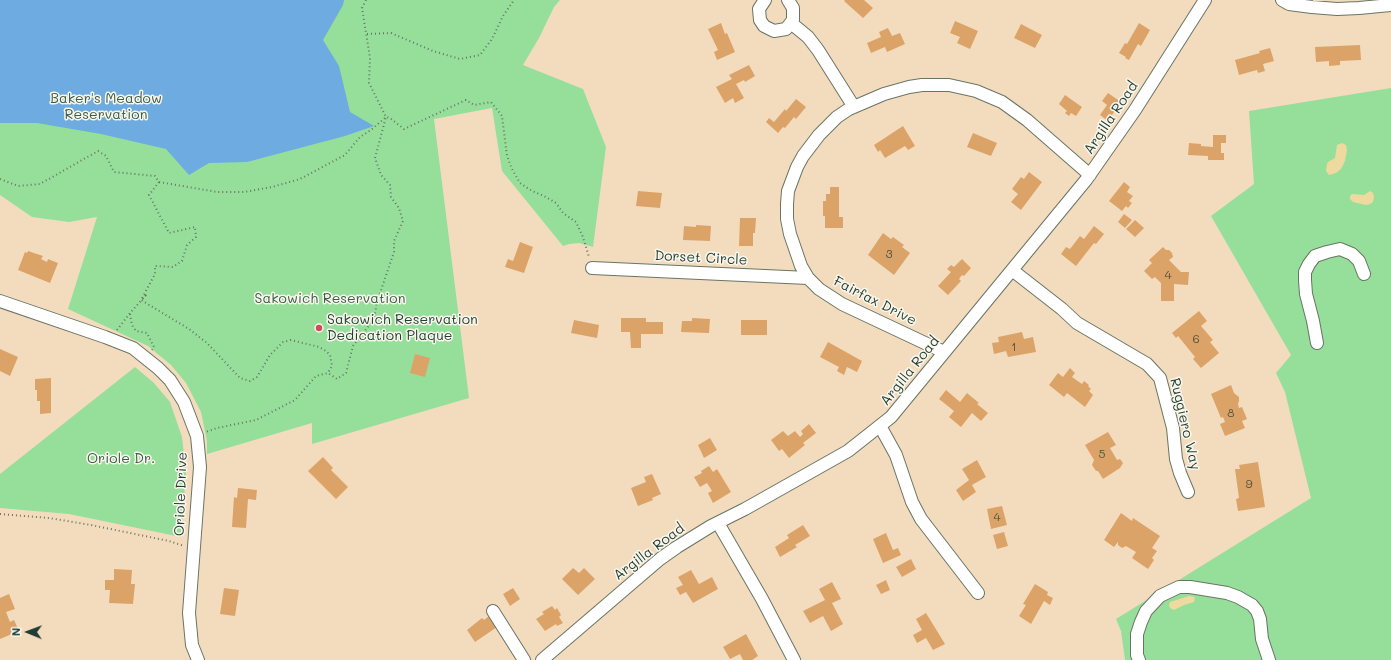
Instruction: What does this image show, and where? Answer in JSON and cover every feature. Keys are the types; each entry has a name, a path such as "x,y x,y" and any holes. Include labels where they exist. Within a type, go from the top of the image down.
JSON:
{"street":[{"path":"765,0 758,12 760,20 764,26 771,30 778,31 786,29 791,23 794,12 792,5 788,0"},
{"name":"Argilla Road","path":"542,660 660,559 692,537 848,451 891,417 1090,175 1135,110 1205,0"},
{"path":"1282,0 1289,4 1312,8 1337,9 1391,5"},
{"path":"791,23 808,37 818,50 854,107"},
{"name":"Fairfax Drive","path":"944,352 842,304 819,288 808,278 801,266 790,234 787,219 788,191 797,167 811,144 837,117 854,107 884,94 922,85 949,85 976,91 1014,109 1090,175"},
{"path":"1317,343 1306,294 1305,272 1309,264 1315,256 1340,250 1352,254 1359,260 1364,274"},
{"name":"Dorset Circle","path":"592,268 808,278"},
{"name":"Ruggiero Way","path":"1012,270 1062,309 1077,323 1147,364 1160,378 1173,428 1176,459 1188,492"},
{"name":"Oriole Drive","path":"0,301 133,348 158,368 170,380 184,402 196,436 200,467 189,613 189,628 192,645 198,660"},
{"path":"880,426 896,455 912,502 921,519 978,593"},
{"path":"718,523 762,599 794,660"},
{"path":"1139,660 1137,634 1146,611 1160,596 1179,587 1190,587 1227,593 1252,605 1260,619 1262,639 1269,660"},
{"path":"493,611 524,660"}],"path":[{"path":"328,373 337,379 346,373 353,346 374,319 377,302 394,252 394,240 403,221 399,208 391,197 390,184 381,175 375,158 386,117 369,83 370,58 362,8 366,0"},
{"path":"366,34 391,33 433,51 460,59 480,55 492,39 503,16 514,0"},
{"path":"386,117 390,118 404,129 466,100 474,105 492,102 502,116 507,156 520,183 556,204 563,213 576,222 583,238 592,268"},
{"path":"158,182 217,192 244,192 272,187 300,179 345,155 360,137 386,117"},
{"path":"0,179 18,186 40,184 98,151 106,156 114,172 155,176 158,182"},
{"path":"141,300 155,274 156,266 173,267 182,261 187,245 196,237 195,227 170,233 149,195 158,182"},
{"path":"111,340 130,313 147,294 141,300"},
{"path":"141,300 189,329 207,343 240,378 250,380 257,377 270,354 283,342 291,340 320,347 330,355 332,366 328,373 316,376 295,400 256,420 217,428 196,436"},
{"path":"130,313 132,326 136,331 147,333 154,347 147,360"},
{"path":"0,514 48,518 91,525 169,541 194,550"}],"green space":[{"path":"0,0 560,0 554,7 539,38 523,65 583,89 606,147 593,247 579,243 563,246 502,171 492,108 434,119 469,398 312,444 312,423 207,454 207,441 201,412 186,383 171,365 148,346 68,309 97,217 69,222 32,217 0,195"},
{"path":"1391,88 1391,660 1125,660 1121,631 1116,619 1311,498 1285,392 1276,373 1291,355 1211,216 1254,184 1249,111"},
{"name":"Oriole Dr.","path":"135,367 154,383 170,402 182,437 186,473 181,537 69,514 0,508 0,474"}],"sand":[{"path":"1342,143 1346,145 1347,150 1345,161 1341,169 1336,173 1329,175 1326,171 1327,164 1335,158 1337,145"},
{"path":"1370,191 1373,193 1374,197 1373,202 1370,204 1366,205 1353,202 1350,199 1352,194 1364,195"},
{"path":"1189,596 1195,597 1194,602 1174,610 1170,608 1170,602"}],"water":[{"path":"0,0 344,0 343,5 323,40 339,66 350,112 374,126 345,136 247,162 209,163 189,175 166,149 101,134 37,123 0,123"}],"building":[{"path":"864,0 873,8 863,18 844,1"},
{"path":"955,21 978,31 970,49 957,43 960,37 950,33"},
{"path":"721,23 735,52 717,60 714,52 718,50 708,29"},
{"path":"1139,23 1150,30 1141,46 1138,44 1129,60 1119,53 1125,43 1127,44"},
{"path":"1021,24 1042,35 1035,48 1014,38"},
{"path":"888,28 892,36 900,33 905,44 887,52 885,47 871,53 867,43 881,37 879,32"},
{"path":"1360,45 1361,60 1340,61 1340,65 1329,66 1329,61 1316,62 1315,47"},
{"path":"1270,48 1274,61 1263,64 1265,71 1258,73 1257,70 1239,75 1235,60 1260,53 1259,51"},
{"path":"749,65 755,76 745,82 744,80 736,84 744,98 735,103 733,98 725,103 716,87 732,79 729,75"},
{"path":"1108,93 1121,102 1108,121 1100,115 1107,105 1102,101"},
{"path":"1065,95 1082,107 1076,116 1071,113 1069,116 1065,113 1067,111 1059,104"},
{"path":"796,99 806,107 796,119 794,117 785,128 783,127 778,133 766,122 769,118 774,122"},
{"path":"903,126 915,146 908,150 905,146 885,158 880,150 878,152 874,145"},
{"path":"973,133 997,143 991,156 967,147"},
{"path":"1213,135 1226,135 1226,143 1221,143 1221,153 1224,153 1224,160 1208,160 1208,156 1188,155 1189,143 1213,147"},
{"path":"1029,172 1042,182 1021,210 1011,202 1018,194 1012,189 1021,177 1024,179"},
{"path":"1124,182 1130,187 1127,192 1133,196 1129,201 1132,203 1128,208 1126,206 1122,211 1109,201"},
{"path":"830,187 839,187 839,217 843,217 843,228 825,228 823,201 826,201 826,194 830,194"},
{"path":"638,191 662,193 660,208 636,206"},
{"path":"1124,214 1132,220 1125,228 1118,222"},
{"path":"740,218 756,218 755,233 753,233 753,246 739,246"},
{"path":"1135,220 1144,228 1135,237 1126,229"},
{"path":"696,225 711,226 710,241 683,240 684,226 696,227"},
{"path":"1094,226 1104,234 1096,244 1094,243 1076,266 1061,254 1066,247 1070,249 1080,236 1084,239"},
{"path":"883,233 891,239 893,237 904,245 902,247 910,253 894,275 868,255"},
{"path":"520,242 533,247 524,273 505,267 508,259 513,261"},
{"path":"1163,247 1172,253 1173,257 1169,260 1181,272 1189,272 1188,285 1174,284 1174,301 1161,301 1161,283 1155,277 1152,279 1144,271 1152,263 1149,260"},
{"path":"28,251 43,256 41,259 47,262 48,259 58,263 50,283 18,270 25,252 27,253"},
{"path":"962,259 971,268 964,276 962,275 959,279 961,281 948,295 938,286 951,272 947,269 951,265 954,267"},
{"path":"1199,311 1207,321 1201,326 1213,340 1210,342 1219,353 1201,368 1193,359 1195,357 1178,336 1176,338 1172,333"},
{"path":"621,318 646,318 646,322 663,322 663,334 641,334 641,348 631,348 630,332 621,332"},
{"path":"692,318 710,319 709,333 681,332 682,321 692,321"},
{"path":"574,320 599,325 597,338 571,333"},
{"path":"741,320 767,320 767,335 741,335"},
{"path":"1022,332 1024,339 1033,337 1036,352 1008,357 1006,351 994,354 992,343 999,342 998,337"},
{"path":"828,342 862,361 857,372 847,367 844,375 837,371 839,367 820,357"},
{"path":"0,349 18,357 10,376 0,371"},
{"path":"415,354 430,358 425,377 410,373"},
{"path":"1070,368 1075,373 1072,377 1082,384 1084,381 1091,389 1089,391 1093,395 1085,407 1067,393 1064,397 1049,385 1058,373 1063,377"},
{"path":"51,378 51,413 40,414 40,401 37,401 35,379"},
{"path":"1231,385 1234,393 1239,397 1239,408 1242,407 1247,419 1242,421 1245,428 1225,436 1220,424 1225,422 1223,417 1221,418 1211,394"},
{"path":"946,390 960,402 967,393 988,413 981,421 972,413 961,427 949,417 954,411 939,399"},
{"path":"809,424 816,433 803,443 805,445 789,458 782,449 779,451 771,440 783,431 788,436 795,431 800,437 803,434 801,431"},
{"path":"1108,432 1116,445 1110,448 1117,460 1120,459 1123,463 1120,468 1103,479 1092,465 1094,460 1085,445"},
{"path":"710,438 717,450 704,458 698,445"},
{"path":"323,457 333,468 331,470 348,487 336,499 308,471"},
{"path":"977,460 986,477 972,485 976,492 963,501 956,490 969,480 962,469"},
{"path":"1258,462 1265,507 1238,511 1236,499 1239,498 1235,469 1240,469 1239,465"},
{"path":"709,466 713,472 717,469 731,492 713,503 708,493 712,491 707,483 700,487 694,477 702,473 701,471"},
{"path":"652,474 661,494 652,498 653,500 638,506 631,488 646,482 644,477"},
{"path":"238,488 257,490 256,500 248,499 246,528 232,527 234,497 237,498"},
{"path":"1002,506 1007,525 991,529 987,509"},
{"path":"1121,513 1132,521 1133,518 1160,536 1152,548 1157,551 1152,558 1154,560 1148,569 1132,558 1136,552 1126,546 1122,548 1118,545 1118,542 1114,547 1104,540"},
{"path":"803,525 810,536 795,545 797,547 780,557 775,547 789,538 787,535"},
{"path":"1004,532 1008,546 997,549 993,535"},
{"path":"886,533 893,550 898,548 901,555 883,563 873,539"},
{"path":"911,559 916,569 902,577 896,567"},
{"path":"573,568 579,573 584,568 595,579 578,595 562,579"},
{"path":"114,569 132,570 131,584 135,584 133,604 109,603 110,590 105,590 105,580 114,580"},
{"path":"691,570 699,584 712,577 718,589 693,603 686,592 680,595 676,588 683,585 678,577"},
{"path":"886,580 890,590 881,594 876,585"},
{"path":"832,582 841,599 832,603 843,624 831,631 823,616 810,623 803,611 825,600 819,589"},
{"path":"1035,584 1048,592 1047,595 1053,598 1050,605 1044,601 1031,624 1019,616 1026,605 1023,604"},
{"path":"224,588 239,590 235,616 220,614"},
{"path":"513,588 520,599 510,606 503,594"},
{"path":"9,594 15,609 6,612 10,622 14,620 19,631 0,639 0,598"},
{"path":"552,606 555,610 557,608 561,615 559,617 563,623 557,626 556,624 545,631 536,619 544,614 542,612"},
{"path":"926,613 945,644 933,650 926,638 917,643 913,635 922,630 916,619"},
{"path":"489,616 497,627 475,642 467,630 482,618 484,620"},
{"path":"746,634 758,656 752,660 743,660 740,654 730,659 723,647"}],"place":[{"name":"Sakowich Reservation Dedication Plaque","path":"319,328"}],"park label":[{"name":"Baker's Meadow Reservation","path":"106,108"},
{"name":"Sakowich Reservation","path":"330,299"}]}
